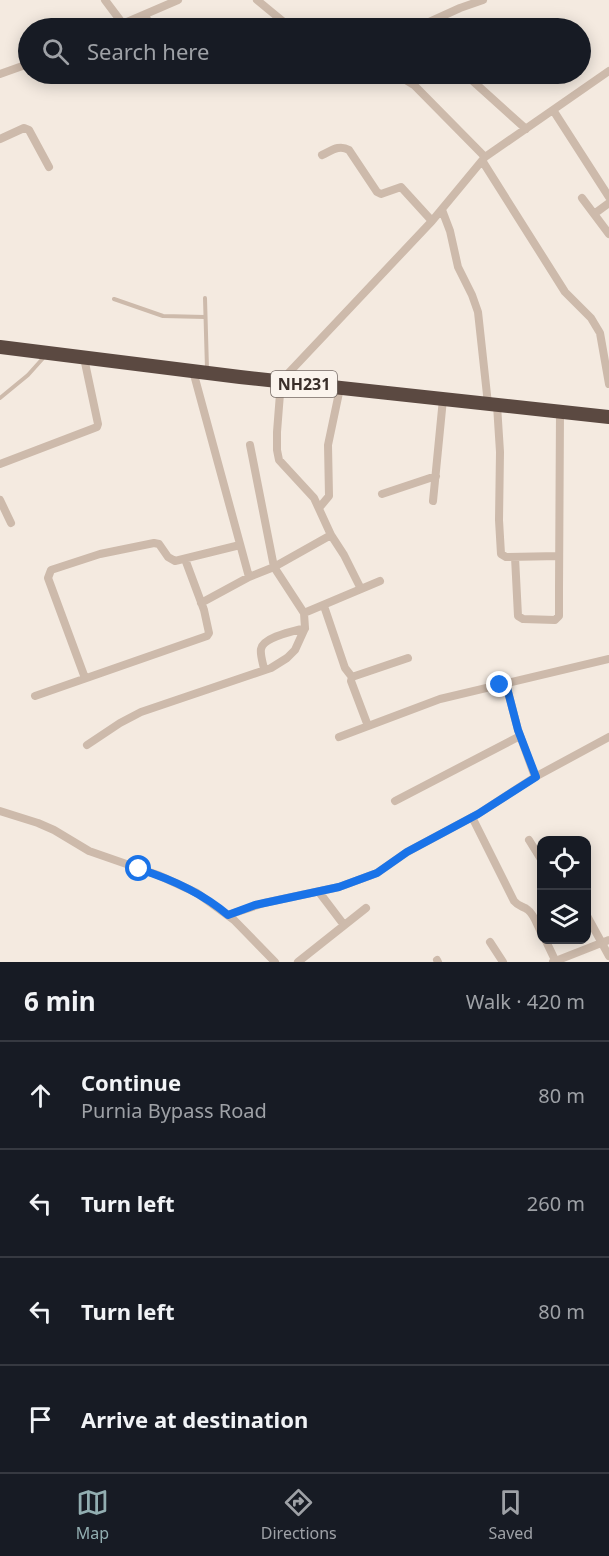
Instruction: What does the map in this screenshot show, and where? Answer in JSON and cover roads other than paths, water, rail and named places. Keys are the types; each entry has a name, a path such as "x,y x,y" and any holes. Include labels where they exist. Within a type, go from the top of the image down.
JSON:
{"highway":[{"name":"NH231","path":"0,347 200,372 609,417"}],"street":[{"path":"105,0 118,18"},
{"path":"137,18 178,0"},
{"path":"256,0 278,18"},
{"path":"444,18 483,0"},
{"path":"0,74 18,68"},
{"path":"591,84 609,71"},
{"path":"412,84 484,159 565,292 596,326 600,333 609,384"},
{"path":"476,84 526,129"},
{"path":"361,589 319,508 279,460 277,432 281,381 300,364 432,221 484,159 590,84"},
{"path":"553,110 609,197"},
{"path":"0,140 24,128 35,140 49,167"},
{"path":"322,155 338,147 349,150 376,192 381,194 401,187 432,221"},
{"path":"582,198 609,234"},
{"path":"594,214 609,203"},
{"path":"442,210 450,231 458,267 478,312 500,452 500,549 503,556 559,556"},
{"path":"0,464 97,427 84,358"},
{"path":"200,372 220,466 249,577"},
{"path":"319,508 329,496 328,445 340,387"},
{"path":"433,501 443,399"},
{"path":"515,557 518,616 523,619 555,620 559,616 560,411"},
{"path":"87,745 141,712 271,668 295,650 305,628 304,613 274,567 250,445"},
{"path":"382,494 436,476"},
{"path":"0,500 11,523"},
{"path":"201,603 249,577 274,567 331,535"},
{"path":"85,678 48,578 51,570 100,554 154,543 162,548 171,560 185,559 240,545"},
{"path":"35,696 207,636 209,628 185,559"},
{"path":"304,613 380,581"},
{"path":"324,606 345,668 352,677 351,681 369,726"},
{"path":"264,669 260,651 263,643 268,639 305,628"},
{"path":"352,677 408,658"},
{"path":"339,737 440,699 609,658"},
{"path":"506,684 520,736 536,777"},
{"path":"395,801 520,736"},
{"path":"228,915 255,905 339,887 377,873 407,852 609,736"},
{"path":"0,811 38,823 89,851 197,892 228,915 275,962"},
{"path":"471,817 514,901 531,914 537,925"},
{"path":"529,840 537,853"},
{"path":"319,892 344,925"},
{"path":"297,962 366,908"},
{"path":"591,921 605,942 609,956"},
{"path":"490,942 503,962"},
{"path":"546,944 554,961 568,959 605,942"}],"lane":[{"path":"146,14 148,18"},
{"path":"200,372 205,298"},
{"path":"114,299 163,316 205,317"},
{"path":"0,398 12,391 48,353"}]}
